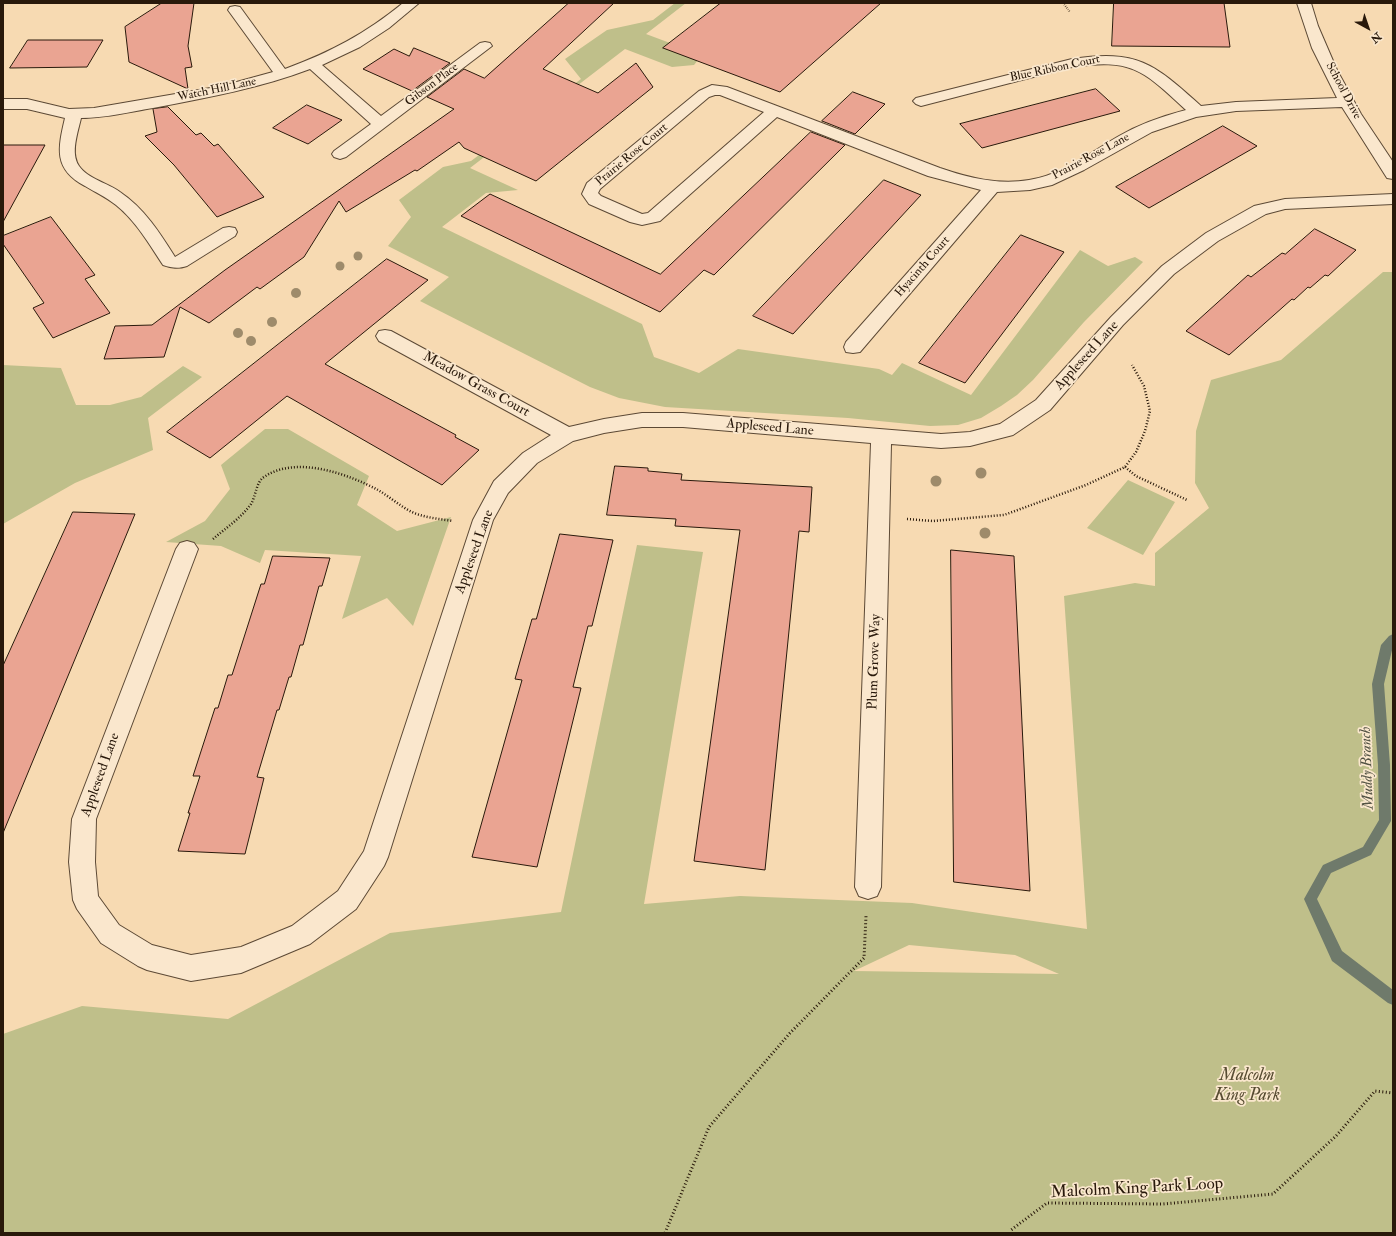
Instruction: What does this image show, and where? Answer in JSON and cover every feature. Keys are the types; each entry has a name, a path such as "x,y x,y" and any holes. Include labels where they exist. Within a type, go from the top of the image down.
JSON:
{"street":[{"name":"Watch Hill Lane","path":"3,104 25,104 74,114 200,95 242,86 282,75 313,64 355,44 394,20 412,3"},
{"name":"School Drive","path":"1304,3 1309,22 1326,61 1347,102 1374,147 1393,174"},
{"path":"235,10 282,75"},
{"name":"Gibson Place","path":"340,154 485,46"},
{"name":"Blue Ribbon Court","path":"921,101 1094,58 1112,58 1128,60 1145,68 1156,75 1198,112"},
{"path":"313,64 380,124"},
{"name":"Prairie Rose Court","path":"712,90 722,90 774,111 654,217 642,220 636,218 595,200 590,194 593,187 707,92 712,90"},
{"name":"Prairie Rose Lane","path":"774,111 961,181 992,186 1013,187 1036,184 1054,178 1141,131 1162,122 1198,112 1242,106 1347,102"},
{"path":"74,114 67,151 69,164 80,176 127,205 140,219 169,261 176,263 181,262 229,232"},
{"name":"Hyacinth Court","path":"853,347 992,186"},
{"name":"Appleseed Lane","path":"187,549 84,819 82,862 86,900 110,934 147,957 191,968 241,960 301,935 347,900 375,857 483,520 501,487 530,458 567,435 604,426 642,420 683,420 941,441 970,439 1006,430 1043,405 1117,321 1168,270 1212,237 1260,210 1285,204 1393,199"},
{"name":"Meadow Grass Court","path":"386,336 567,435"},
{"name":"Plum Grove Way","path":"868,887 881,437"}],"path":[{"path":"1063,3 1070,12"},
{"path":"906,518 933,521 1004,515 1078,487 1125,467 1136,452 1144,434 1150,411 1144,386 1132,366"},
{"path":"187,549 204,550 211,540 231,525 254,499 262,478 271,472 288,467 306,468 339,474 379,491 413,513 426,517 481,526"},
{"path":"1125,467 1136,476 1187,500"},
{"path":"665,1233 709,1127 790,1033 864,958 868,887"},
{"name":"Malcolm King Park Loop","path":"1010,1233 1011,1230 1047,1203 1162,1204 1273,1194 1336,1136 1375,1091 1393,1093"}],"green space":[{"path":"675,3 686,3 646,34 702,55 694,65 672,67 625,49 470,168 518,190 486,193 442,227 642,324 654,357 699,373 738,349 879,369 892,375 902,363 971,395 1080,250 1108,266 1135,257 1143,262 1084,322 1033,380 1017,395 981,418 958,425 930,426 848,418 665,407 619,398 590,387 420,301 449,277 388,246 411,217 399,200 443,167 471,161 581,79 565,59 607,30 653,20"},
{"name":"Malcolm King Park","path":"1383,272 1393,272 1393,1233 3,1233 3,1034 82,1006 228,1019 390,933 561,912 637,545 703,552 644,904 740,896 912,903 1087,929 1064,596 1135,583 1155,586 1155,553 1209,508 1195,483 1196,431 1211,380 1281,360","holes":["909,945 1015,955 1059,974 854,971"]},
{"path":"3,365 61,368 76,405 110,405 141,397 183,366 202,377 148,418 153,450 75,483 3,524"},
{"path":"265,429 288,429 369,476 357,505 397,531 451,517 413,626 387,598 342,619 361,556 265,550 260,563 221,546 166,542 205,521 230,489 221,465"},
{"path":"1128,480 1175,502 1143,555 1087,528"}],"building":[{"path":"162,3 194,3 188,46 192,67 185,68 188,89 129,62 125,27"},
{"path":"569,3 614,3 543,69 598,93 636,63 653,87 536,181 464,148 459,142 417,171 415,170 346,212 339,201 304,257 260,289 257,287 209,323 180,307 164,357 104,359 115,326 152,325 225,270 454,109 427,97 464,69 484,78"},
{"path":"721,3 881,3 780,92 663,48"},
{"path":"1114,3 1224,3 1230,47 1112,46"},
{"path":"28,40 103,40 87,67 10,68"},
{"path":"414,48 450,63 412,91 363,69 394,49 409,56"},
{"path":"1096,89 1120,111 982,148 960,124"},
{"path":"853,92 885,104 855,134 822,121"},
{"path":"307,105 342,120 308,144 273,128"},
{"path":"168,107 196,135 201,133 214,146 218,144 264,197 217,217 174,165 145,136 157,132 153,109"},
{"path":"1223,126 1257,146 1149,208 1116,187"},
{"path":"811,132 845,145 714,275 704,270 660,312 461,216 490,194 660,274"},
{"path":"3,145 45,145 3,222"},
{"path":"884,180 921,195 793,334 753,316"},
{"path":"51,217 95,275 85,279 110,313 53,338 33,308 44,303 3,244 3,236"},
{"path":"1315,229 1356,250 1328,276 1325,275 1310,288 1308,287 1294,300 1292,299 1229,355 1186,331 1248,275 1251,277 1282,253 1285,254"},
{"path":"1021,235 1064,252 965,383 919,363"},
{"path":"387,259 428,280 325,364 456,435 455,437 479,450 442,485 287,396 210,458 167,432"},
{"path":"615,466 648,468 648,471 682,474 681,480 812,487 809,532 799,531 765,870 694,861 740,530 675,526 676,519 607,515"},
{"path":"73,512 135,514 3,833 3,666"},
{"path":"560,534 613,540 592,626 588,626 573,687 581,688 537,867 472,857 522,680 515,679 532,619 536,619"},
{"path":"951,550 1014,556 1030,891 954,882"},
{"path":"273,556 330,558 322,586 319,586 303,645 300,645 291,677 289,677 279,710 277,710 257,777 264,778 245,854 178,851 200,776 193,776 215,708 218,708 228,675 232,675 261,584 264,584"}],"waterway":[{"name":"Muddy Branch","path":"1393,639 1387,645 1378,684 1384,765 1385,821 1367,851 1327,869 1310,899 1337,956 1393,998"}]}
